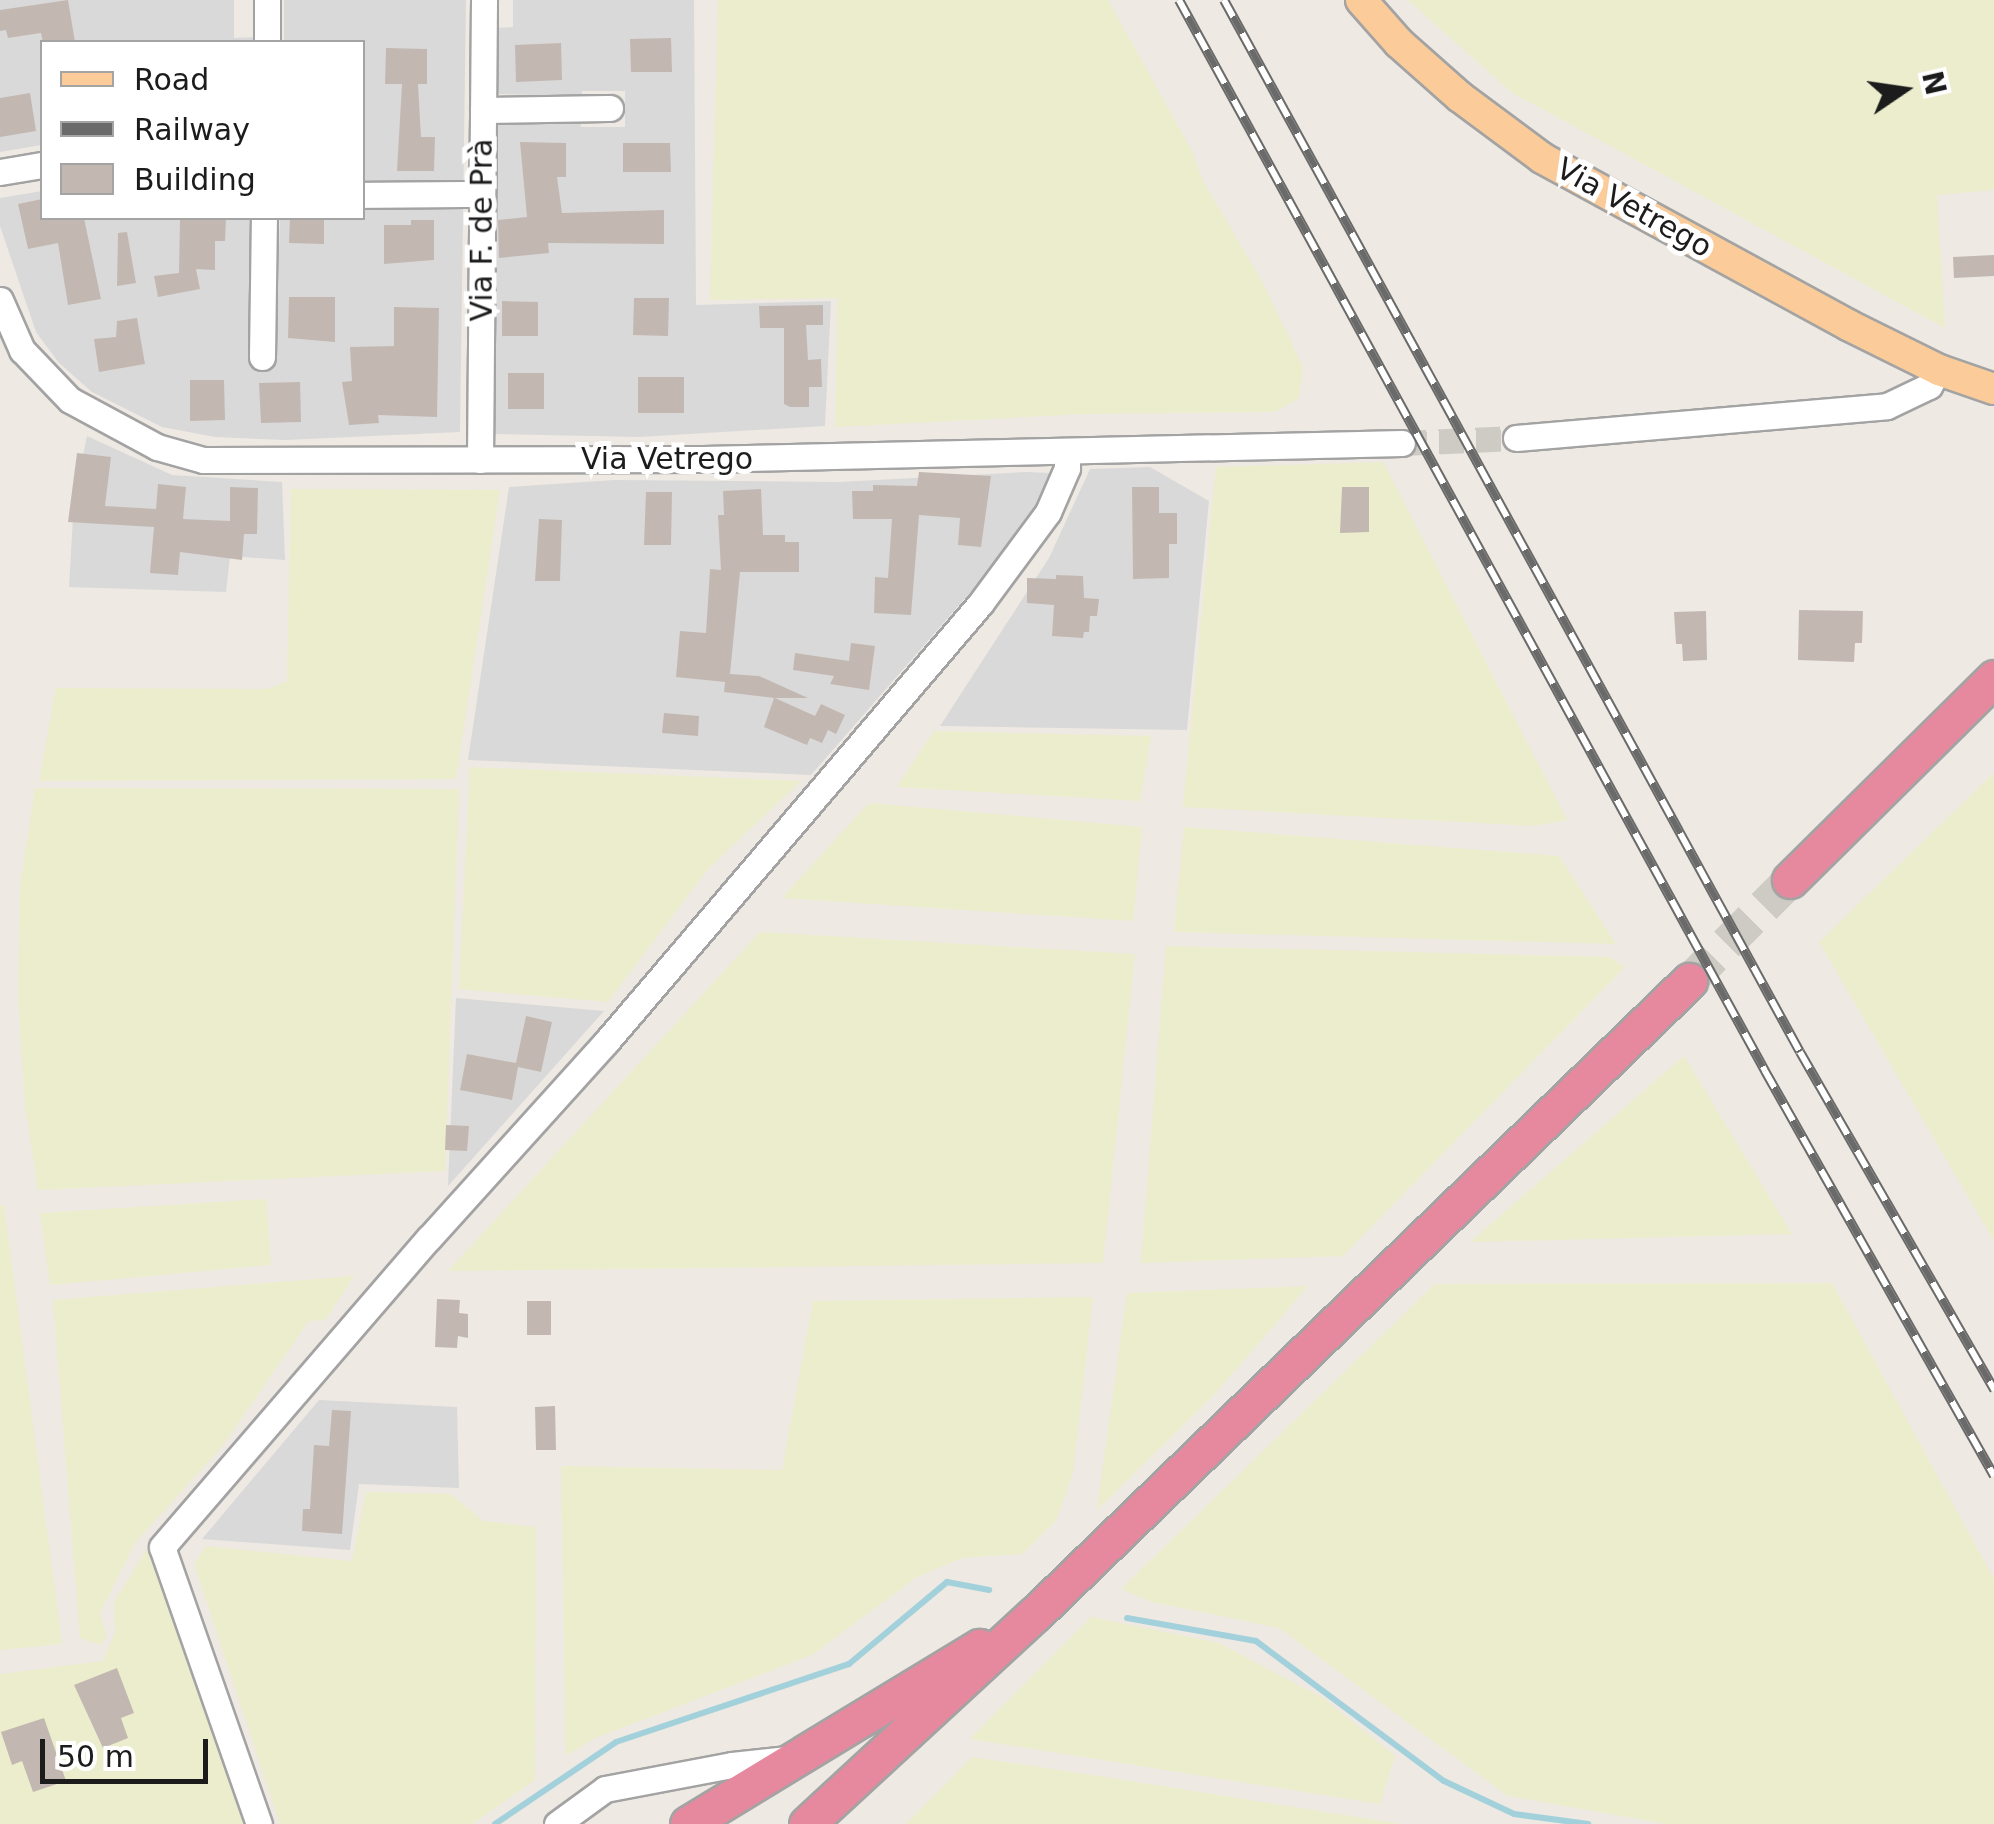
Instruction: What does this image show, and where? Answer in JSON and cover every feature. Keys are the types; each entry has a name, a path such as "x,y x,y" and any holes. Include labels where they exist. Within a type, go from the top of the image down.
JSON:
{"highway":[{"path":"1790,880 1994,678"},
{"path":"807,1824 1036,1613 1688,980"},
{"path":"688,1824 1036,1613"}],"main road":[{"name":"Via Vetrego","path":"1361,0 1399,42 1460,97 1542,158 1939,370 1994,389"}],"street":[{"path":"267,0 267,40"},
{"name":"Via F. de Prà","path":"480,460 484,0"},
{"path":"482,110 610,108"},
{"path":"0,172 40,165"},
{"path":"365,195 481,194"},
{"path":"262,356 264,220"},
{"name":"Via Vetrego","path":"0,300 22,350 50,384 98,418 180,455 249,462 480,460 1067,454 1402,444"},
{"path":"1516,438 1887,406 1928,386 1939,370"},
{"path":"259,1824 162,1547 429,1238 607,1041 980,604 1048,512 1068,468 1067,454"},
{"path":"557,1824 605,1789 732,1765 788,1760"}],"shaded area":[{"path":"0,0 234,0 234,38 257,37 256,40 40,40 40,145 0,152"},
{"path":"284,0 466,0 460,432 285,440 215,437 162,427 92,392 59,363 36,332 0,226 0,198 40,191 40,220 254,220 251,366 276,365 280,220 365,220 365,40 284,40"},
{"path":"513,0 694,0 696,305 831,301 825,426 639,437 492,434 493,128 501,120 580,120 581,127 625,127 625,91 582,91 581,96 495,94 495,28 513,27"},
{"path":"87,436 172,475 282,482 285,560 230,556 226,592 69,587 74,499"},
{"path":"1150,467 1209,501 1187,730 940,726 1049,558 1090,469"},
{"path":"1050,473 1050,484 1029,525 811,775 468,760 509,487 614,480 839,482"},
{"path":"456,998 604,1011 448,1186"},
{"path":"319,1400 457,1407 459,1488 359,1484 350,1550 202,1539"}],"green space":[{"path":"718,0 1108,0 1193,153 1203,181 1263,283 1303,367 1299,398 1275,412 1083,414 835,427 838,298 710,300"},
{"path":"1408,0 1994,0 1994,190 1937,195 1945,328 1511,92"},
{"path":"1383,462 1567,820 1535,826 1183,807 1216,467"},
{"path":"291,489 500,490 456,779 39,781 56,688 267,689 287,682"},
{"path":"934,731 1151,736 1140,801 897,787"},
{"path":"470,767 801,781 708,869 608,1002 459,989"},
{"path":"1994,773 1994,1241 1819,942"},
{"path":"35,788 459,789 445,1171 38,1190 25,1105 18,998 20,888"},
{"path":"869,803 1142,827 1133,921 782,898"},
{"path":"1184,827 1559,856 1616,944 1174,932"},
{"path":"760,932 1135,954 1103,1263 448,1271"},
{"path":"1166,946 1609,957 1625,967 1343,1256 1141,1263"},
{"path":"1684,1056 1792,1234 1470,1242"},
{"path":"266,1199 271,1265 50,1285 40,1213"},
{"path":"4,1205 62,1644 0,1650 0,1206"},
{"path":"354,1276 326,1319 308,1322 224,1444 135,1543 100,1613 107,1638 99,1645 80,1638 53,1300"},
{"path":"1832,1283 1994,1579 1994,1824 1667,1824 1508,1796 1279,1628 1152,1602 1121,1589 1435,1284"},
{"path":"1308,1286 1214,1395 1097,1510 1127,1293"},
{"path":"1093,1297 1073,1473 1056,1521 1022,1554 962,1558 917,1577 812,1655 593,1739 566,1756 561,1466 782,1470 813,1301"},
{"path":"366,1492 451,1494 483,1521 536,1527 535,1780 472,1824 280,1824 194,1564 206,1546 352,1561"},
{"path":"155,1549 247,1824 0,1824 0,1674 103,1661 115,1633 114,1602 146,1551"},
{"path":"1091,1617 1219,1643 1323,1698 1395,1756 1380,1804 970,1739"},
{"path":"972,1757 1086,1774 1401,1824 906,1824"}],"building":[{"path":"68,0 75,40 43,40 41,33 8,38 6,30 0,31 0,10"},
{"path":"671,38 672,72 631,72 630,39"},
{"path":"561,43 562,80 516,82 515,45"},
{"path":"386,48 427,49 427,84 418,84 421,137 435,137 434,171 397,171 402,84 385,84"},
{"path":"30,93 36,131 0,137 0,98"},
{"path":"520,142 566,143 566,177 557,177 562,213 664,210 664,244 548,243 549,253 499,258 498,220 527,217"},
{"path":"623,143 670,143 671,172 623,172"},
{"path":"40,199 40,220 84,220 101,299 68,305 58,243 28,249 18,204"},
{"path":"180,220 226,220 225,241 215,241 215,270 196,269 200,289 158,297 154,276 179,273"},
{"path":"290,220 324,220 324,244 289,243"},
{"path":"411,220 434,220 434,260 384,264 384,225 411,225"},
{"path":"127,232 136,283 117,286 118,233"},
{"path":"1994,255 1994,276 1954,278 1953,257"},
{"path":"289,297 335,297 335,342 288,338"},
{"path":"634,298 669,298 668,336 633,335"},
{"path":"502,301 538,302 538,336 502,336"},
{"path":"823,305 823,325 806,325 808,360 821,359 822,387 809,387 809,407 790,407 784,404 784,328 760,328 759,306"},
{"path":"394,307 439,308 437,417 378,415 379,423 349,425 342,382 352,381 350,347 394,346"},
{"path":"137,318 145,364 99,372 94,339 116,337 117,321"},
{"path":"508,373 544,373 544,409 508,409"},
{"path":"638,377 684,377 684,413 638,413"},
{"path":"190,380 224,380 225,420 190,421"},
{"path":"300,382 301,422 261,423 259,383"},
{"path":"77,453 111,457 105,506 156,509 158,484 186,487 183,519 230,521 230,487 258,488 257,534 244,534 242,560 180,552 178,575 150,573 154,527 68,522"},
{"path":"919,472 991,476 981,547 958,545 960,518 919,515 911,615 874,613 875,577 888,578 892,519 853,519 852,491 873,491 873,485 917,486"},
{"path":"1132,487 1159,487 1159,513 1177,513 1177,544 1169,544 1169,578 1133,579"},
{"path":"1342,487 1369,487 1369,532 1340,533"},
{"path":"761,489 763,535 785,535 785,542 799,542 799,572 740,572 730,674 759,676 808,698 775,698 815,716 821,704 845,715 836,734 828,730 822,743 810,738 807,745 764,727 774,698 724,692 725,682 676,677 680,631 706,633 710,569 721,570 718,515 724,515 723,491"},
{"path":"646,492 672,492 671,545 644,545"},
{"path":"539,519 562,520 560,581 535,581"},
{"path":"1056,575 1083,576 1084,598 1099,599 1097,616 1090,616 1089,632 1084,632 1083,638 1052,636 1054,605 1027,603 1027,578 1056,579"},
{"path":"1799,610 1863,611 1862,643 1855,643 1854,662 1798,660"},
{"path":"1706,611 1707,660 1683,661 1682,644 1676,644 1674,612"},
{"path":"851,643 875,646 869,690 830,684 834,676 793,670 795,653 849,661"},
{"path":"664,713 699,716 698,736 662,733"},
{"path":"526,1016 552,1022 541,1072 518,1067 512,1100 460,1090 467,1054 516,1063"},
{"path":"446,1125 469,1126 467,1151 445,1150"},
{"path":"437,1299 460,1300 459,1313 468,1314 468,1338 458,1336 457,1348 435,1347"},
{"path":"527,1301 551,1301 551,1335 527,1335"},
{"path":"555,1406 556,1450 536,1450 535,1407"},
{"path":"332,1410 351,1411 342,1534 302,1531 303,1509 310,1509 314,1445 329,1446"},
{"path":"117,1668 134,1713 121,1718 128,1738 103,1748 74,1685"},
{"path":"44,1718 66,1781 33,1792 22,1761 12,1765 1,1732"}],"waterway":[{"path":"495,1824 616,1742 849,1664 947,1582 989,1590"},
{"path":"1127,1618 1256,1641 1444,1781 1514,1814 1588,1824"}],"tunnel":[{"path":"1402,443 1516,438"},
{"path":"1689,981 1790,880"}],"railway":[{"path":"1179,0 1765,1071 1994,1476"},
{"path":"1224,0 1800,1052 1994,1390"}]}
